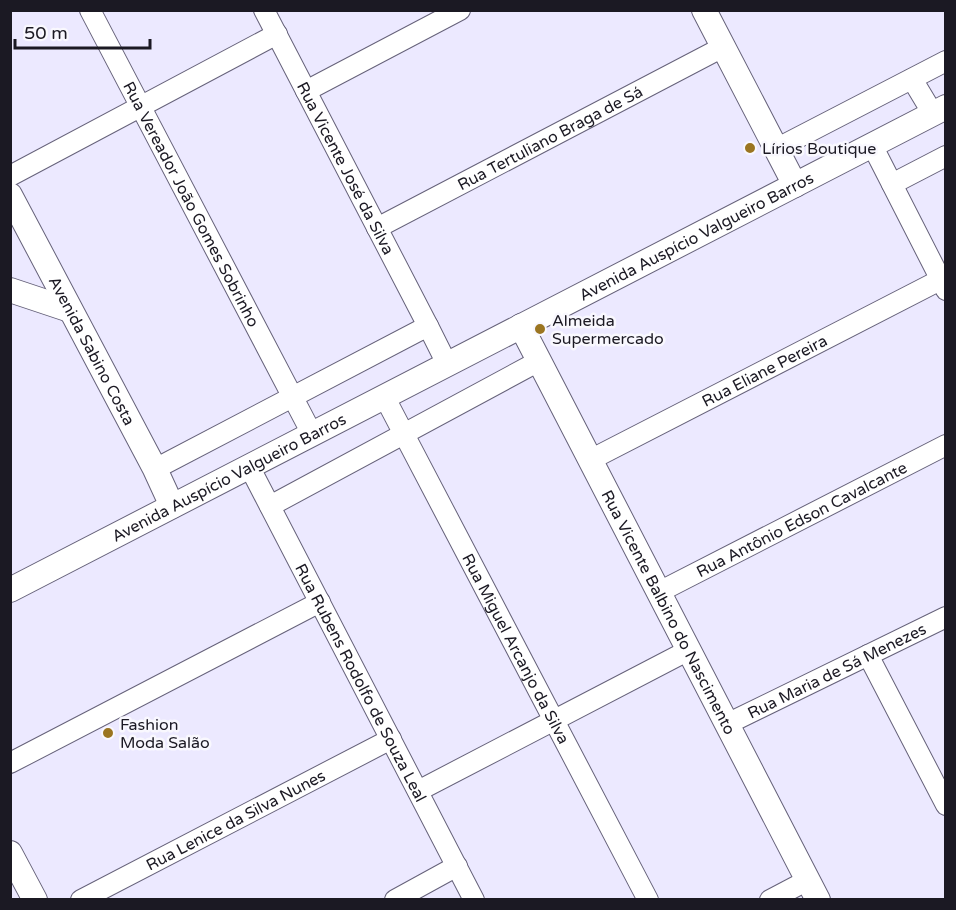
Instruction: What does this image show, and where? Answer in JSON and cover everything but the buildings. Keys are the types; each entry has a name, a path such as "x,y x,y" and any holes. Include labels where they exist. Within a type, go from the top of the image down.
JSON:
{"street":[{"name":"Rua Vereador João Gomes Sobrinho","path":"90,10 312,434"},
{"name":"Rua Vicente José da Silva","path":"264,10 428,326"},
{"path":"306,91 460,10"},
{"path":"704,10 795,185"},
{"path":"10,176 276,34"},
{"name":"Rua Tertuliano Braga de Sá","path":"377,228 723,47"},
{"path":"776,149 945,61"},
{"path":"912,79 939,110"},
{"name":"Avenida Auspício Valgueiro Barros","path":"10,590 939,110"},
{"path":"872,145 943,285"},
{"path":"892,184 945,156"},
{"name":"Avenida Sabino Costa","path":"10,195 155,469 172,506"},
{"name":"Rua Eliane Pereira","path":"590,460 943,285"},
{"path":"10,290 70,310"},
{"path":"155,469 428,326 447,364"},
{"name":"Rua Vicente Balbino do Nascimento","path":"521,326 813,890"},
{"path":"270,506 539,361"},
{"name":"Rua Miguel Arcanjo da Silva","path":"384,396 648,900"},
{"name":"Rua Antônio Edson Cavalcante","path":"659,592 945,445"},
{"name":"Rua Rubens Rodolfo de Souza Leal","path":"249,466 474,900"},
{"path":"10,764 320,602"},
{"name":"Rua Maria de Sá Menezes","path":"727,724 945,617"},
{"path":"418,791 689,650"},
{"path":"868,655 945,806"},
{"name":"Rua Lenice da Silva Nunes","path":"81,900 391,739"},
{"path":"10,853 35,900"},
{"path":"395,900 457,866"},
{"path":"771,900 813,890"}],"place":[{"name":"Lírios Boutique","path":"750,148"},
{"name":"Almeida Supermercado","path":"540,329"},
{"name":"Fashion Moda Salão","path":"108,733"}]}
